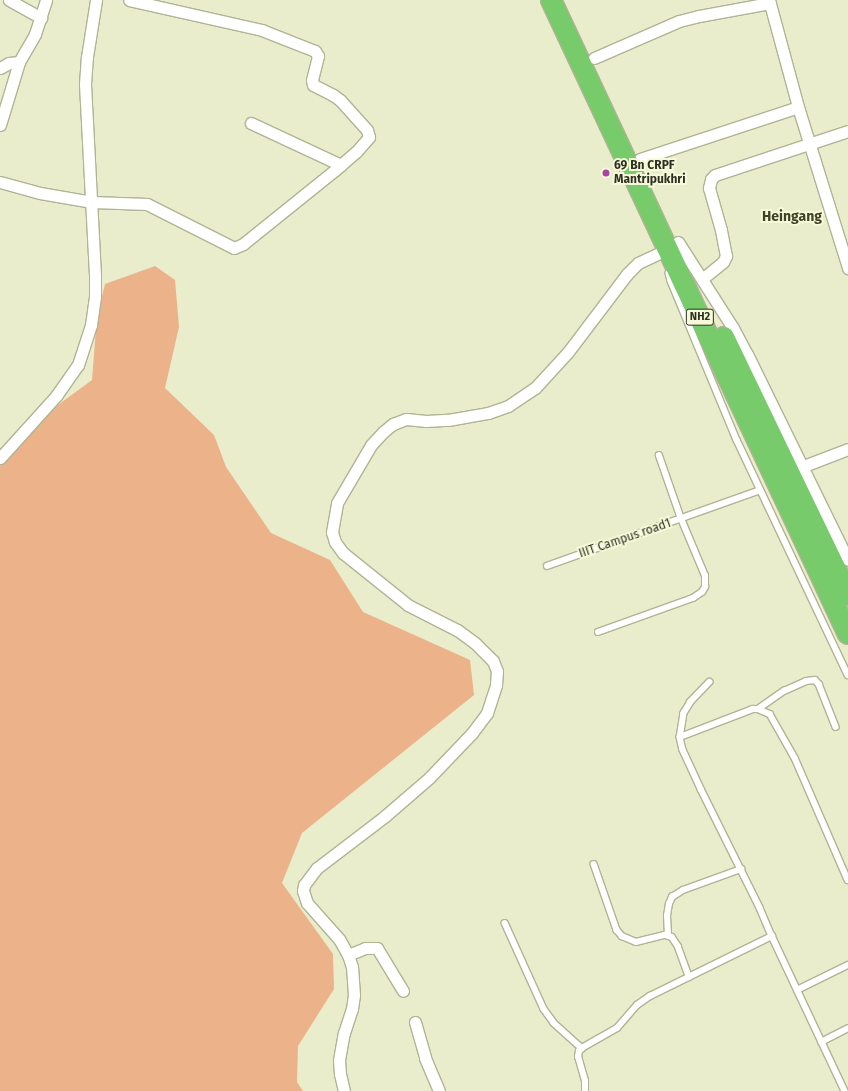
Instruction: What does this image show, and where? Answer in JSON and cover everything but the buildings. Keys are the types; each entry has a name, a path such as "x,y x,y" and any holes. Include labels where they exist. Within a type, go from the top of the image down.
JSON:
{"highway":[{"name":"NH2","path":"551,0 672,248 848,595"},
{"name":"NH2","path":"566,0 640,159 672,248 848,634"}],"street":[{"path":"9,0 40,18"},
{"path":"0,125 19,62 35,34 46,0"},
{"path":"0,458 56,396 78,365 86,346 91,325 95,297 92,202 85,84 87,57 96,0"},
{"path":"0,182 40,193 92,202 147,204 234,248 243,244 341,165 367,140 369,134 340,100 313,85 312,80 318,56 314,52 262,30 129,0"},
{"path":"594,58 679,21 770,1 798,107 848,268"},
{"path":"0,68 9,63 19,62"},
{"path":"640,159 798,107"},
{"path":"251,123 341,165"},
{"path":"702,279 723,262 726,256 721,230 709,188 711,179 715,175 848,131"},
{"path":"344,1091 340,1074 339,1060 341,1045 352,1009 354,980 348,955 339,939 307,903 303,891 306,879 317,868 385,816 429,778 462,744 487,713 496,685 497,671 493,661 475,643 457,630 408,605 343,553 335,542 332,532 337,503 371,445 383,432 393,424 406,419 426,421 448,420 488,413 508,406 535,388 568,352 627,274 638,263 672,248 702,279 747,354 801,467 848,560"},
{"path":"801,467 848,449"},
{"path":"348,955 365,948 377,948 402,991"},
{"path":"415,1022 424,1058 439,1091"}],"lane":[{"path":"672,248 669,270 671,281 737,440 848,675"},
{"path":"659,456 681,519 760,490"},
{"name":"IIIT Campus road1","path":"547,566 681,519 705,576 705,586 702,592 693,598 598,632"},
{"path":"680,737 742,712 758,709 784,691 806,681 815,680 818,682 836,727"},
{"path":"710,682 691,702 684,713 680,737 683,750 760,908 845,1091"},
{"path":"758,709 770,714 795,758 848,880"},
{"path":"594,864 617,930 622,936 636,942 668,935 674,939 678,946 689,977"},
{"path":"668,935 669,904 672,897 683,890 741,869"},
{"path":"505,923 544,1010 554,1023 582,1048"},
{"path":"585,1091 585,1081 578,1057 579,1051 582,1048 617,1028 644,1000 772,936"},
{"path":"797,990 848,965"},
{"path":"822,1042 848,1028"}],"shaded area":[{"path":"155,266 175,280 179,327 165,388 214,435 226,467 271,533 330,560 363,612 470,660 474,695 302,833 282,883 333,954 334,989 298,1046 297,1082 303,1091 0,1091 0,466 17,435 92,380 97,316 105,284"}],"place":[{"name":"69 Bn CRPF Mantripukhri","path":"606,173"}],"district":[{"name":"Heingang","path":"792,217"}]}
